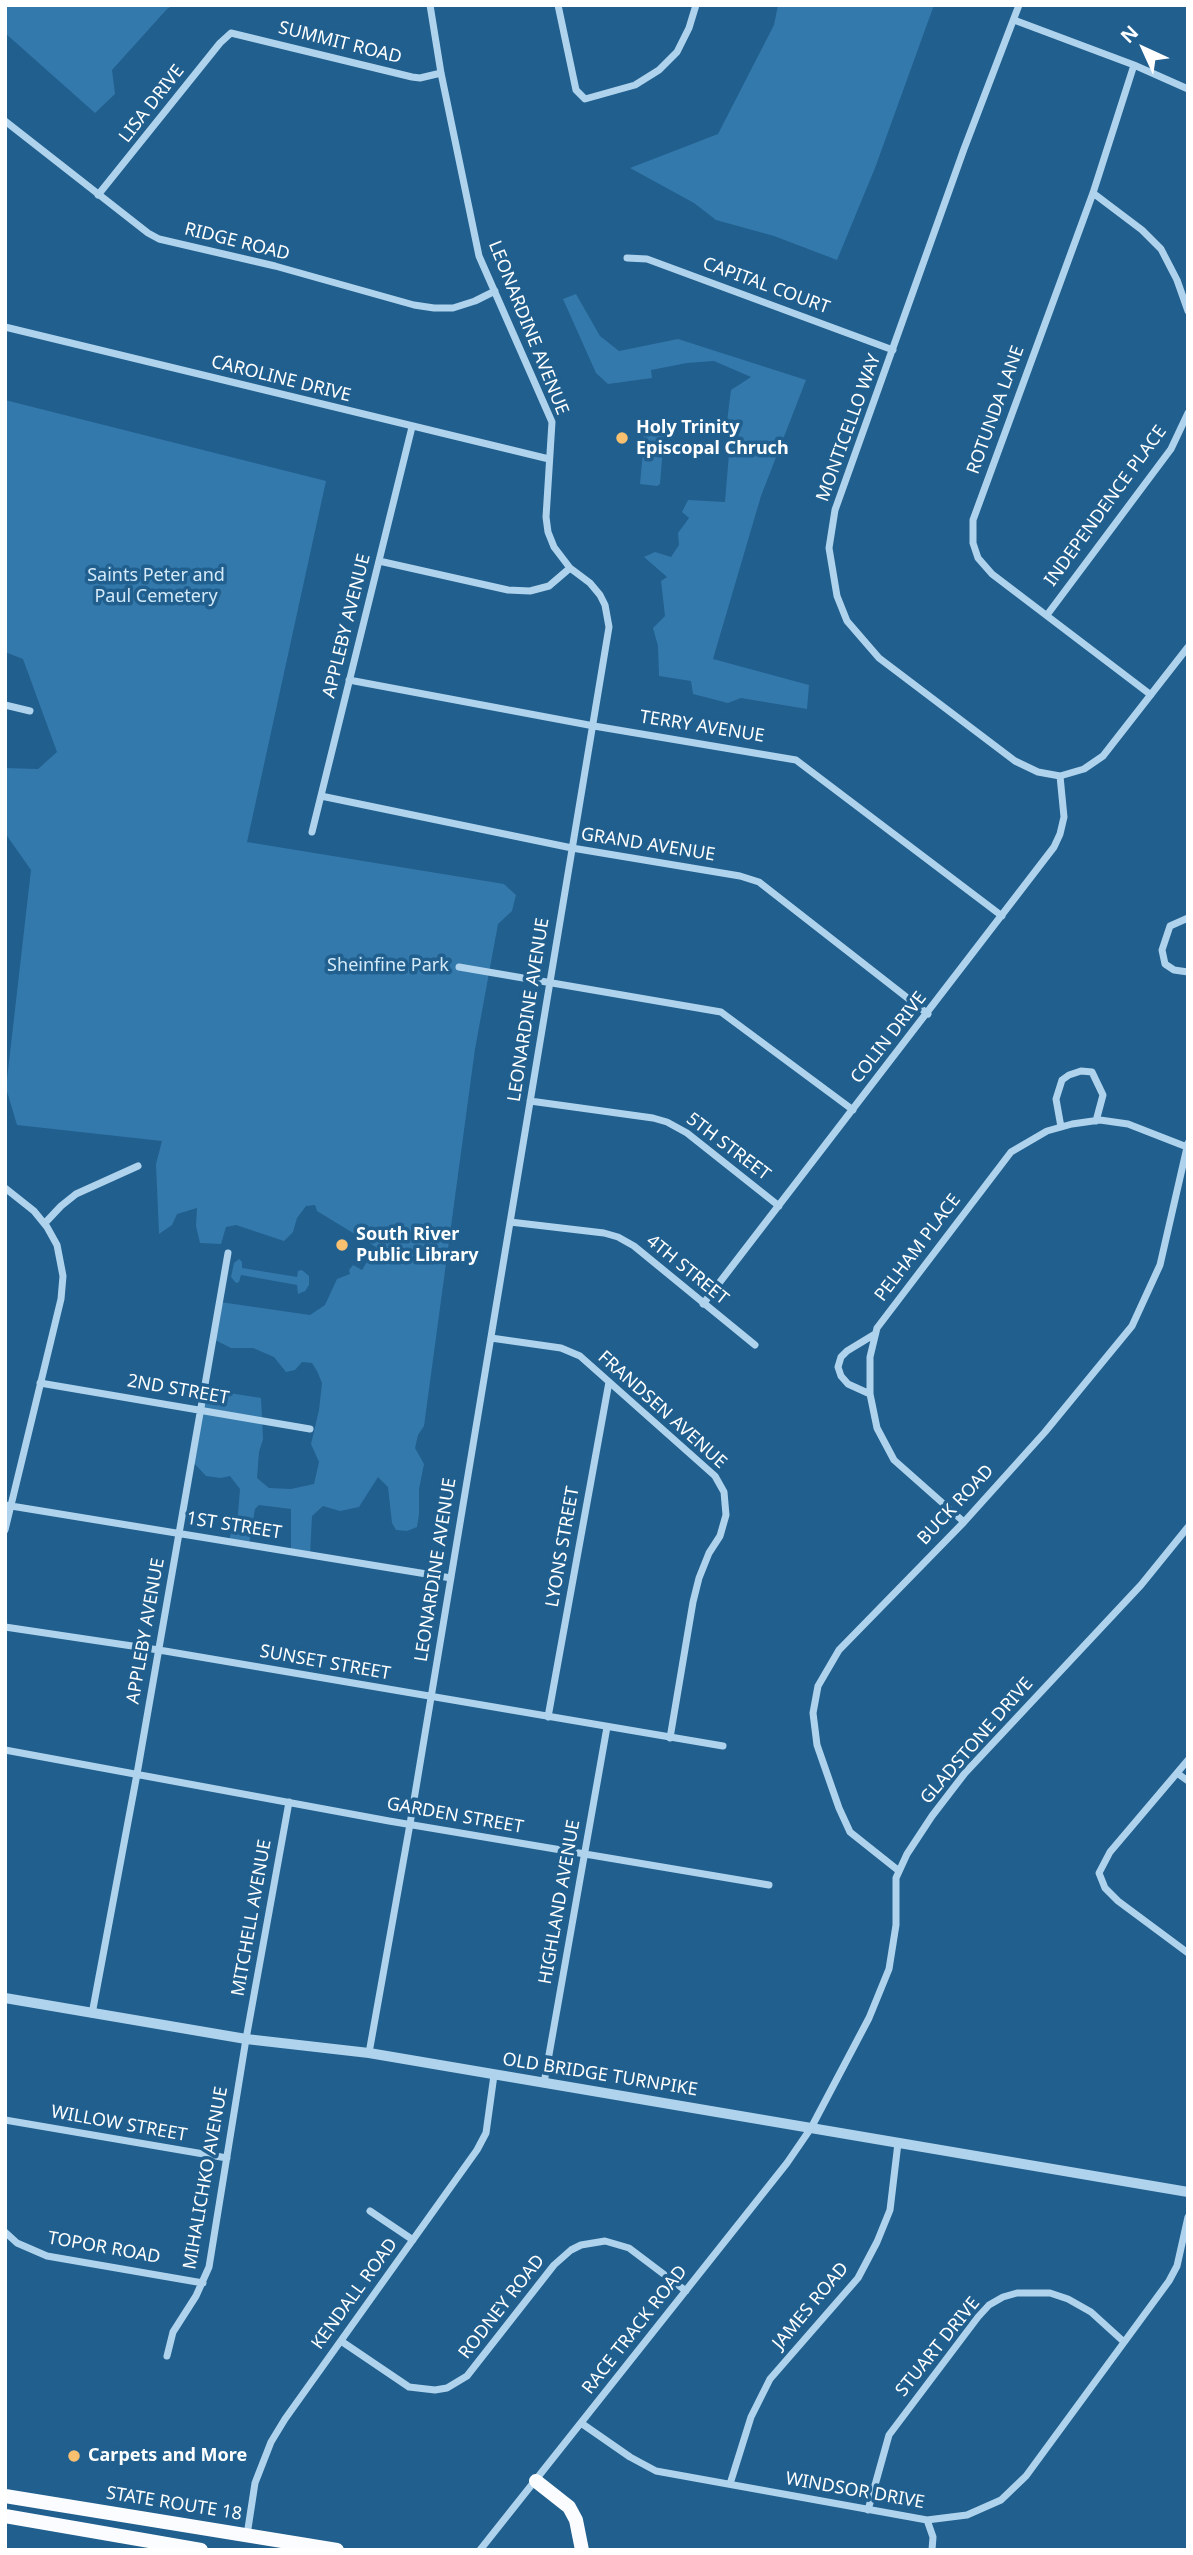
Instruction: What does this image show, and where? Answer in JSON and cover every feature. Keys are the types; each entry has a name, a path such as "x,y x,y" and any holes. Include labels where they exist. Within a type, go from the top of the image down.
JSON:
{"highway":[{"path":"536,2481 569,2507 576,2520 582,2550"},
{"name":"STATE ROUTE 18","path":"5,2496 337,2550"},
{"path":"5,2516 201,2550"}],"street":[{"name":"LEONARDINE AVENUE","path":"369,2053 410,1824 609,627 605,605 600,595 590,583 570,568 554,547 548,532 546,517 552,430 549,414 479,256 441,73 430,5"},
{"path":"558,5 576,90 585,99 635,85 659,70 677,52 690,28 696,5"},
{"name":"MONTICELLO WAY","path":"1020,5 964,149 835,510 829,548 837,596 847,621 878,659 1015,761 1038,772 1060,776"},
{"path":"1014,20 1134,65 1188,89"},
{"name":"SUMMIT ROAD","path":"231,33 412,77 441,73"},
{"name":"LISA DRIVE","path":"98,195 219,43 231,33"},
{"name":"ROTUNDA LANE","path":"1134,65 1093,192 972,520 973,543 978,558 992,574 1151,695"},
{"name":"RIDGE ROAD","path":"5,121 98,195 159,239 275,266 414,305 453,308 495,291"},
{"path":"1093,192 1142,230 1161,249 1177,280 1188,312"},
{"name":"CAPITAL COURT","path":"627,258 647,259 893,350"},
{"name":"CAROLINE DRIVE","path":"5,327 549,459"},
{"name":"INDEPENDENCE PLACE","path":"1047,615 1171,449 1188,413"},
{"name":"APPLEBY AVENUE","path":"312,832 412,427"},
{"path":"379,561 508,590 530,591 550,586 570,568"},
{"path":"1060,776 1084,769 1103,756 1188,647"},
{"name":"TERRY AVENUE","path":"349,680 594,726 796,760 1002,916"},
{"path":"5,705 30,711"},
{"name":"COLIN DRIVE","path":"703,1304 1054,847 1064,817 1060,776"},
{"name":"GRAND AVENUE","path":"321,796 572,848 740,876 759,882 928,1014"},
{"path":"1188,918 1170,926 1162,950 1165,964 1174,970 1188,971"},
{"path":"458,967 721,1012 853,1110"},
{"path":"1061,1127 1056,1099 1062,1080 1069,1074 1081,1071 1092,1072 1103,1095 1096,1121"},
{"name":"5TH STREET","path":"530,1101 667,1122 687,1133 779,1206"},
{"name":"PELHAM PLACE","path":"964,1522 894,1460 877,1428 870,1394 870,1357 877,1328 901,1293 1011,1152 1047,1130 1096,1121 1128,1124 1187,1145"},
{"name":"BUCK ROAD","path":"899,1871 850,1832 839,1808 817,1745 813,1713 818,1686 839,1650 964,1522 1045,1432 1132,1326 1160,1265 1187,1145"},
{"path":"45,1223 76,1194 138,1166"},
{"path":"5,1188 45,1223 60,1255 63,1282 61,1299 8,1506 5,1530"},
{"name":"4TH STREET","path":"510,1222 618,1237 634,1246 755,1345"},
{"name":"APPLEBY AVENUE","path":"92,2014 137,1774 228,1252"},
{"path":"870,1394 848,1384 838,1367 841,1357 847,1351 875,1334"},
{"name":"FRANDSEN AVENUE","path":"491,1338 561,1348 580,1356 715,1476 724,1492 726,1515 720,1536 709,1553 692,1602 670,1738"},
{"name":"2ND STREET","path":"40,1382 310,1429"},
{"name":"LYONS STREET","path":"548,1717 609,1382"},
{"name":"1ST STREET","path":"8,1506 451,1578"},
{"name":"GLADSTONE DRIVE","path":"811,2128 869,2018 889,1969 896,1925 896,1878 907,1854 965,1773 1141,1586 1188,1527"},
{"name":"SUNSET STREET","path":"5,1627 159,1650 723,1746"},
{"name":"HIGHLAND AVENUE","path":"544,2083 607,1727"},
{"name":"GARDEN STREET","path":"5,1750 410,1824 769,1885"},
{"path":"1188,1760 1110,1852 1099,1873 1105,1888 1118,1901 1188,1953"},
{"path":"1177,1773 1188,1781"},
{"name":"MITCHELL AVENUE","path":"246,2039 289,1802"},
{"name":"OLD BRIDGE TURNPIKE","path":"5,1998 246,2039 369,2053 1188,2192"},
{"name":"MIHALICHKO AVENUE","path":"167,2356 173,2332 203,2283 209,2267 246,2039"},
{"name":"KENDALL ROAD","path":"247,2535 255,2483 271,2442 477,2150 486,2133 494,2075"},
{"name":"WILLOW STREET","path":"5,2120 227,2158"},
{"name":"RACE TRACK ROAD","path":"480,2550 787,2163 811,2128"},
{"name":"JAMES ROAD","path":"730,2484 751,2417 770,2379 858,2278 877,2242 890,2210 898,2143"},
{"path":"370,2211 413,2240"},
{"name":"WINDSOR DRIVE","path":"581,2423 630,2457 656,2471 927,2521 967,2515 990,2506 1011,2492 1026,2476 1169,2281 1177,2266 1188,2217"},
{"name":"TOPOR ROAD","path":"5,2232 17,2243 47,2256 203,2283"},
{"name":"RODNEY ROAD","path":"341,2341 409,2387 435,2390 446,2388 467,2376 554,2265 571,2250 582,2245 605,2241 629,2248 686,2291"},
{"name":"STUART DRIVE","path":"868,2510 889,2435 989,2305 1017,2293 1049,2293 1068,2299 1091,2312 1124,2342"},
{"path":"927,2521 933,2537 932,2550"}],"green space":[{"path":"5,5 174,5 167,9 112,70 115,94 95,113 5,33"},
{"path":"778,5 934,5 875,168 837,260 774,236 716,220 694,203 630,168 718,134 774,25"},
{"path":"576,294 600,336 619,351 678,339 806,380 761,496 713,659 809,685 807,709 741,698 728,703 693,694 691,681 659,676 658,646 653,628 665,616 661,581 667,577 644,557 655,552 671,557 679,545 678,533 689,518 682,512 688,500 725,502 731,429 726,429 731,390 751,377 714,361 651,370 652,378 608,384 596,373 563,299"},
{"path":"5,400 326,481 247,842 504,884 516,895 512,911 498,924 475,1049 424,1426 418,1435 415,1448 424,1464 419,1489 419,1514 417,1527 407,1531 396,1530 392,1523 388,1487 378,1477 359,1507 340,1511 323,1506 312,1516 310,1555 291,1552 291,1509 259,1505 255,1509 249,1544 228,1542 238,1514 240,1489 230,1476 206,1476 192,1461 204,1389 261,1398 263,1439 257,1478 269,1488 291,1489 314,1484 319,1462 311,1444 322,1383 317,1371 312,1363 302,1362 295,1370 286,1372 274,1357 253,1348 231,1348 213,1339 220,1302 310,1315 325,1305 337,1279 350,1274 349,1270 353,1265 362,1270 376,1247 317,1211 315,1205 306,1206 297,1218 293,1232 284,1241 236,1225 226,1227 221,1244 200,1243 196,1226 197,1208 177,1214 172,1225 159,1234 156,1164 162,1141 17,1125 6,1088 31,870 5,833 5,768 38,769 57,752 23,659 5,652"},
{"path":"644,434 664,435 660,484 657,486 640,484 643,452 646,452"},
{"path":"239,1259 242,1268 297,1277 298,1271 302,1270 309,1276 309,1285 305,1291 298,1294 297,1285 241,1275 236,1283 231,1277 234,1263"}],"place":[{"name":"Holy Trinity Episcopal Chruch","path":"622,438"},
{"name":"South River Public Library","path":"342,1245"},
{"name":"Carpets and More","path":"74,2456"}],"park label":[{"name":"Saints Peter and Paul Cemetery","path":"156,586"},
{"name":"Sheinfine Park","path":"388,966"}]}
